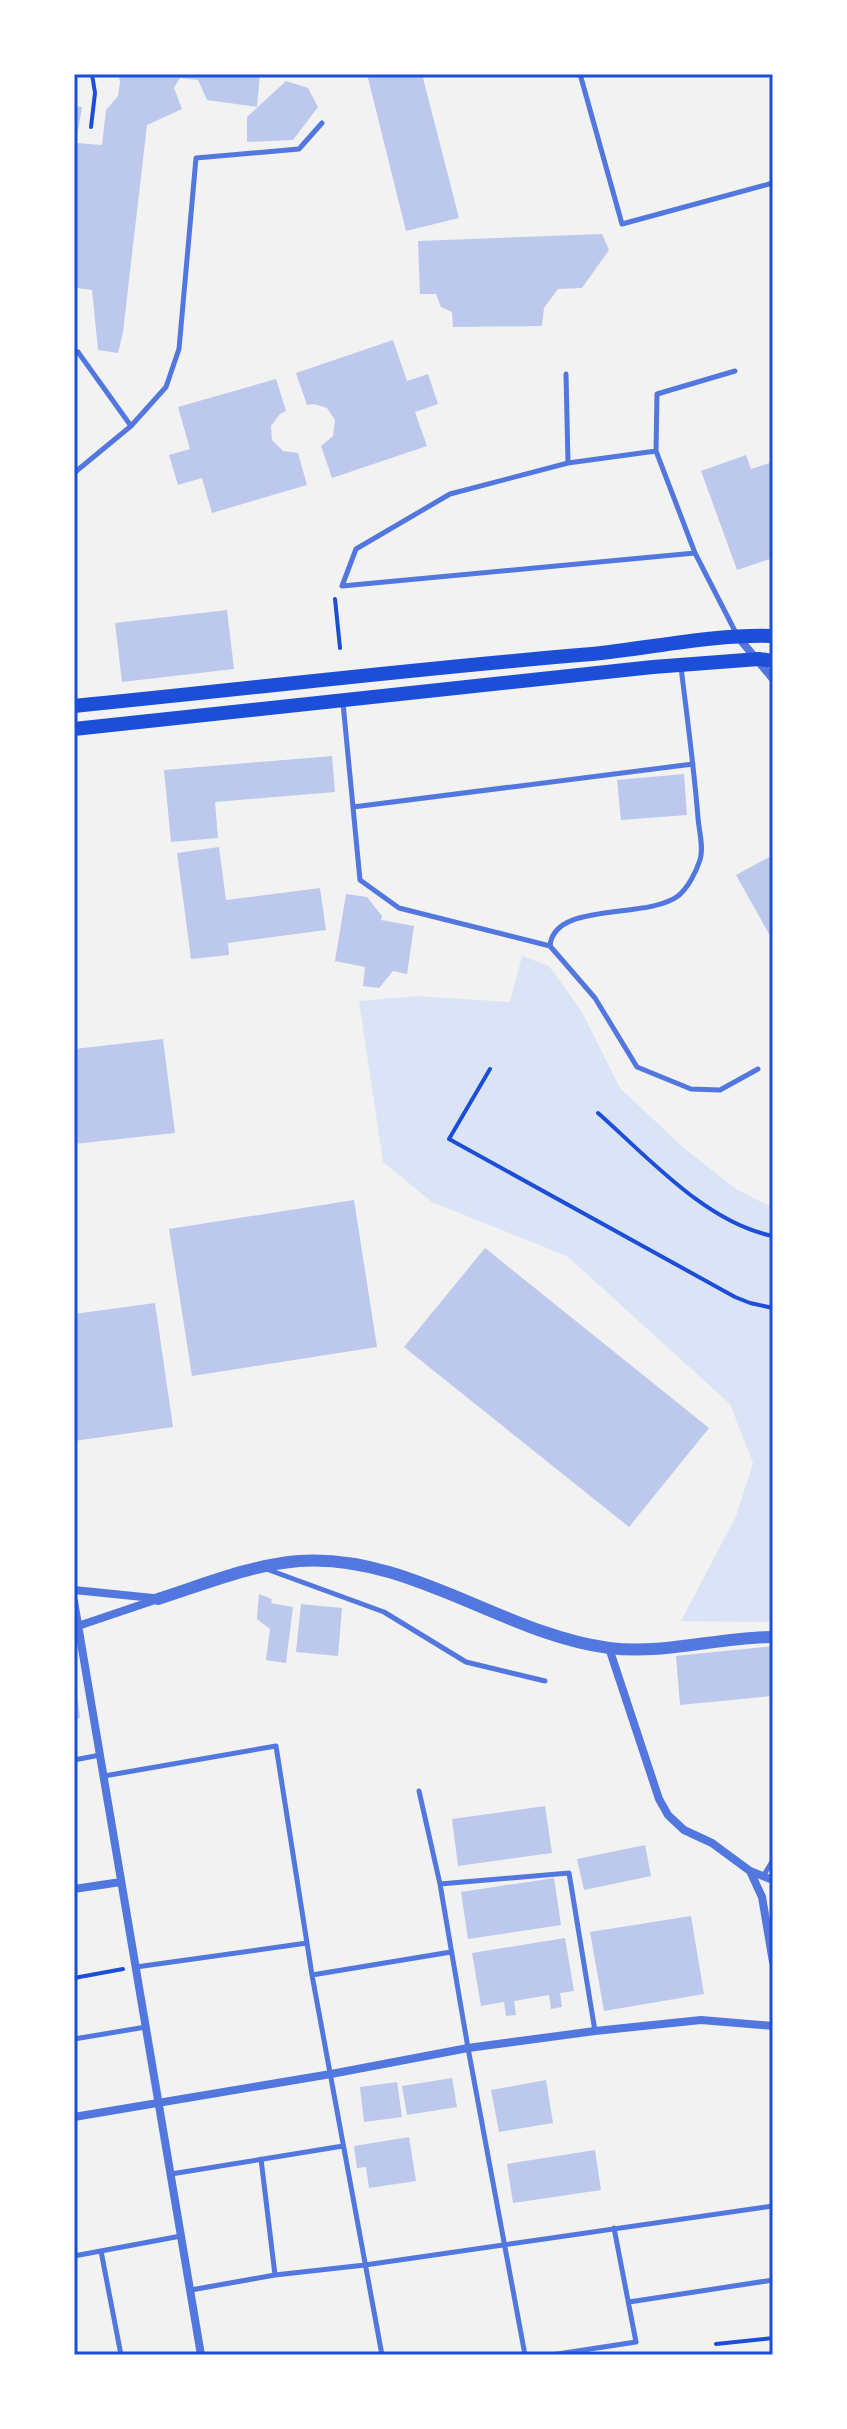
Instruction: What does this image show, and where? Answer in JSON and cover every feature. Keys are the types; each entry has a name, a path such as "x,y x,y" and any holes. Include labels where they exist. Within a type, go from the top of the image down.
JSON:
{"main road":[{"path":"74,706 430,668 616,652 738,636 773,636"},
{"path":"74,729 681,666 766,660"}],"street":[{"path":"738,636 766,660 773,679"},
{"path":"76,1627 228,1575 302,1561 345,1563 402,1576 522,1624 609,1648 649,1650 746,1637 773,1637"},
{"path":"74,1590 158,1599"},
{"path":"74,1601 201,2355"},
{"path":"609,1648 659,1799 668,1815 684,1830 712,1843 750,1871 769,1878"},
{"path":"750,1871 762,1897 773,1962"},
{"path":"74,1889 121,1882"},
{"path":"74,2117 468,2048 595,2031 701,2020 773,2026"}],"lane":[{"path":"580,74 622,224 773,183"},
{"path":"74,473 131,426 166,387 179,349 196,158 299,149 322,123"},
{"path":"78,352 131,426"},
{"path":"735,371 657,394 656,451 695,553 738,636"},
{"path":"566,374 568,463"},
{"path":"656,451 568,463 450,494 356,549 342,586 695,553"},
{"path":"550,946 551,936 564,922 585,916 651,908 678,896 694,876 701,856 681,666"},
{"path":"343,702 360,880 399,908 550,946 595,998 637,1067 691,1089 720,1090 758,1069"},
{"path":"353,807 693,764"},
{"path":"260,1567 384,1612 466,1662 545,1681"},
{"path":"103,1776 276,1746 312,1975 382,2355"},
{"path":"74,1760 100,1755"},
{"path":"419,1791 440,1884 525,2355"},
{"path":"769,1878 773,1860"},
{"path":"440,1884 569,1873 595,2031"},
{"path":"136,1967 307,1943"},
{"path":"312,1975 451,1952"},
{"path":"74,2039 146,2027"},
{"path":"171,2174 344,2146"},
{"path":"261,2159 275,2275"},
{"path":"190,2291 275,2275 365,2265 773,2206"},
{"path":"551,2355 636,2342 614,2228"},
{"path":"74,2256 181,2236"},
{"path":"101,2251 121,2355"},
{"path":"629,2302 773,2280"}],"path":[{"path":"91,127 95,93 92,74"},
{"path":"334,600 340,648"},
{"path":"490,1069 449,1139 735,1297 773,1308"},
{"path":"598,1113 705,1206 738,1226 773,1236"},
{"path":"74,1978 136,1967"},
{"path":"716,2344 773,2338"}],"shaded area":[{"path":"522,956 549,966 582,1012 620,1088 685,1149 736,1189 773,1208 773,1622 681,1621 736,1516 753,1463 730,1404 567,1256 432,1202 383,1162 359,1001 417,996 510,1002"}],"building":[{"path":"118,74 260,74 257,107 207,100 198,80 180,78 174,88 182,109 147,125 118,353 98,350 92,290 77,288 74,297 74,106 82,107 76,143 102,145 106,110 118,96"},
{"path":"367,74 422,74 459,218 406,231"},
{"path":"286,81 308,88 318,107 293,140 247,142 247,117"},
{"path":"602,234 609,250 582,288 558,289 544,308 542,326 453,327 452,312 441,307 436,294 420,294 418,241"},
{"path":"393,340 407,381 428,374 438,404 415,412 427,446 332,478 321,446 333,436 335,420 327,408 307,405 296,373"},
{"path":"276,379 286,411 271,426 272,440 283,451 298,453 307,485 212,513 202,478 178,485 169,455 190,449 178,407"},
{"path":"746,455 751,469 773,462 773,558 737,570 701,471"},
{"path":"227,610 234,669 122,682 115,623"},
{"path":"332,756 335,792 215,802 218,838 171,842 164,770"},
{"path":"684,774 687,815 621,820 617,780"},
{"path":"219,847 226,900 320,888 326,930 228,943 229,955 191,959 177,853"},
{"path":"773,855 773,941 736,875"},
{"path":"346,894 367,897 382,916 381,920 414,926 407,974 393,971 379,988 363,986 365,967 335,961"},
{"path":"163,1039 175,1133 74,1144 74,1049"},
{"path":"354,1200 377,1347 192,1376 169,1229"},
{"path":"485,1248 709,1428 629,1527 404,1347"},
{"path":"155,1303 173,1427 74,1441 74,1314"},
{"path":"259,1594 272,1599 271,1603 293,1607 286,1663 266,1660 270,1629 257,1619"},
{"path":"301,1604 342,1608 338,1656 296,1652"},
{"path":"773,1646 773,1696 680,1705 676,1656"},
{"path":"74,1684 80,1718 74,1719"},
{"path":"545,1806 552,1853 458,1866 452,1819"},
{"path":"645,1845 651,1876 584,1890 577,1859"},
{"path":"554,1878 561,1925 468,1939 461,1892"},
{"path":"691,1916 704,1994 604,2011 590,1932"},
{"path":"565,1938 574,1991 560,1993 562,2007 551,2009 549,1995 514,2001 516,2015 506,2016 504,2002 481,2006 472,1953"},
{"path":"452,2078 457,2107 407,2115 402,2086"},
{"path":"546,2080 553,2123 499,2132 491,2090"},
{"path":"397,2082 402,2117 364,2122 360,2087"},
{"path":"409,2137 416,2181 369,2188 366,2167 357,2168 354,2146"},
{"path":"595,2150 601,2190 513,2203 507,2164"}]}
